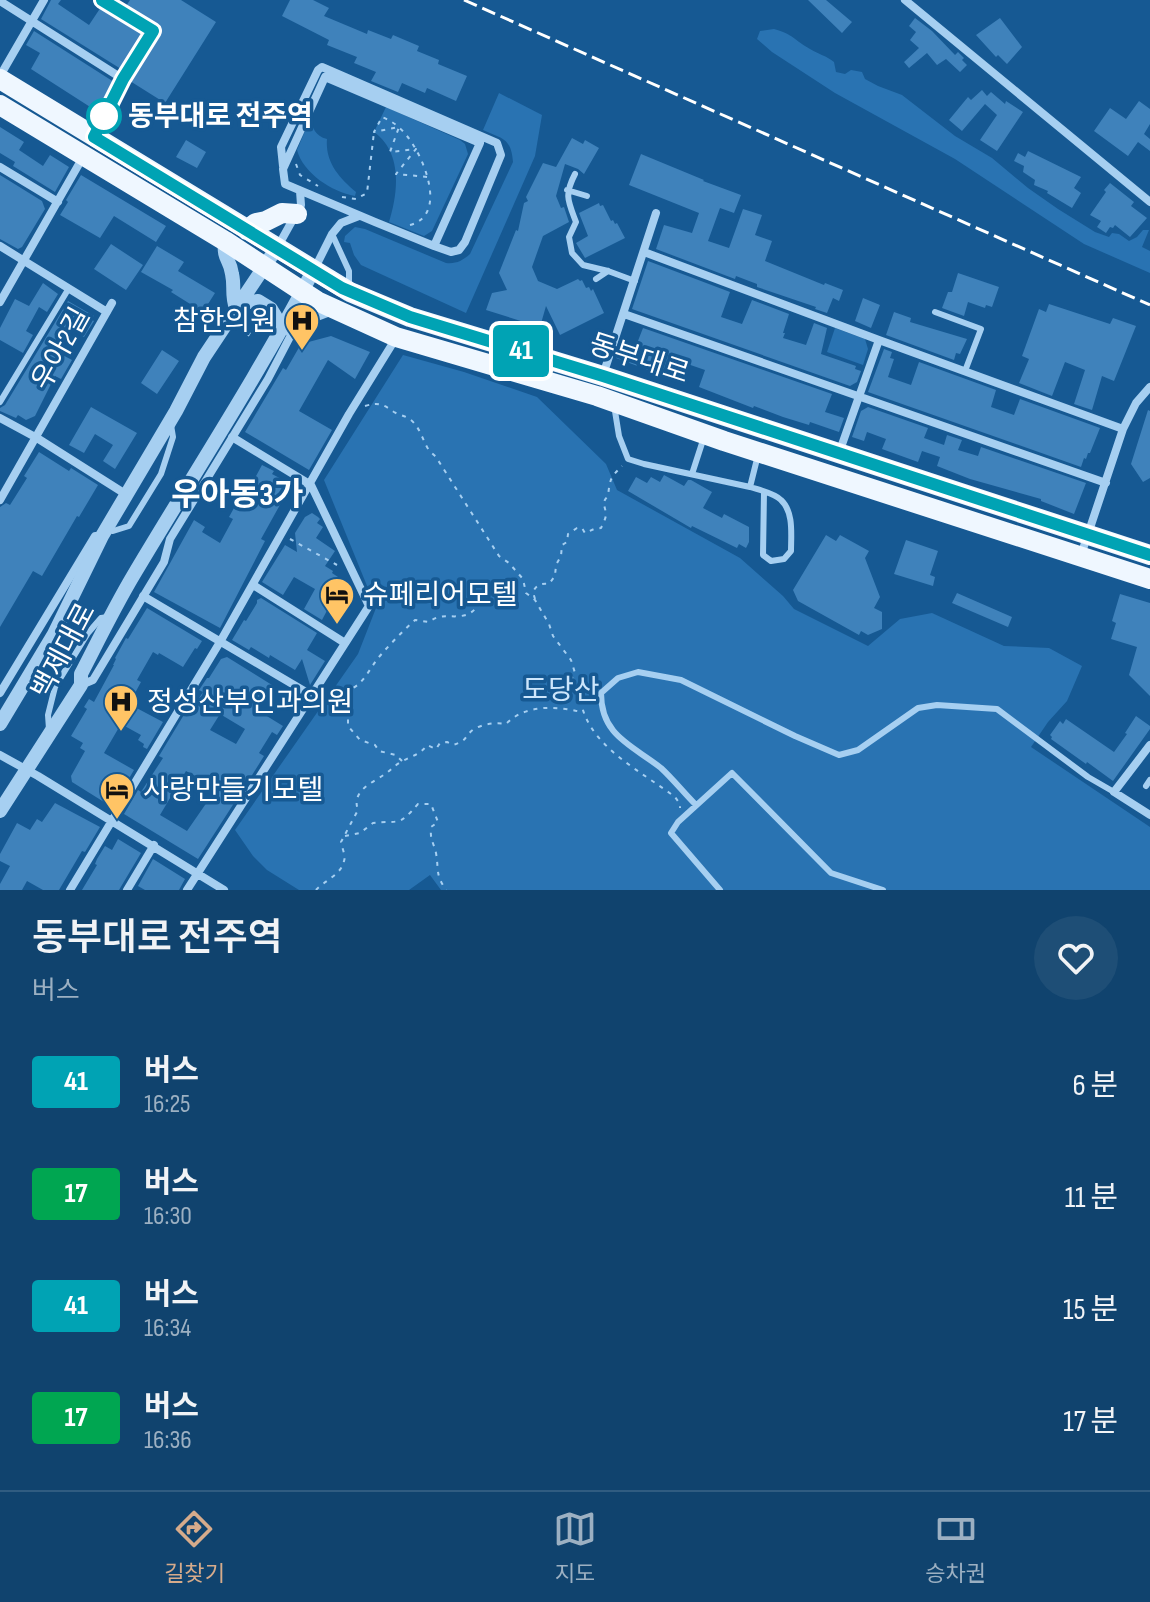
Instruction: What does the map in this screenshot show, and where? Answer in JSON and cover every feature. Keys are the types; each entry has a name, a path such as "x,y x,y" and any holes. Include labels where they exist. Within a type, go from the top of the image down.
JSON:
{"main road":[{"name":"동부대로","path":"0,77 313,271 350,292 410,317 603,376 1150,555"},
{"name":"동부대로","path":"0,105 225,241 302,292 396,337 613,402 1150,579"},
{"path":"247,230 282,213 297,214"}],"street":[{"path":"0,77 44,0"},
{"path":"94,137 123,79 153,31 102,0"},
{"path":"905,0 1150,202"},
{"path":"0,1 123,79"},
{"path":"322,67 497,143 501,155 465,242 459,250 451,252 285,184 283,169 281,147 322,67"},
{"path":"283,169 325,77 480,143 434,246"},
{"path":"0,302 83,157"},
{"path":"0,167 58,202"},
{"path":"276,249 301,205 300,191"},
{"path":"603,376 656,213"},
{"path":"313,271 341,223 359,216"},
{"path":"225,241 223,254 231,267 232,296 238,305 258,301 271,309 283,329"},
{"path":"0,246 69,288"},
{"name":"백제대로","path":"0,724 54,634 104,533 170,422 204,357 276,249"},
{"path":"644,252 1123,429"},
{"name":"백제대로","path":"0,811 81,685 81,674 131,579 246,392 313,271"},
{"name":"우아2길","path":"0,500 110,307 69,288"},
{"path":"170,539 268,379 291,335 304,322 334,309"},
{"path":"624,314 1106,483"},
{"path":"70,890 220,642 396,337"},
{"path":"839,454 879,340"},
{"path":"246,414 246,392 268,379"},
{"path":"1081,556 1123,429 1136,403 1150,387"},
{"path":"0,418 127,495"},
{"path":"187,890 369,606 311,485 232,437"},
{"path":"81,685 93,680 164,562 170,539 171,515 191,504"},
{"name":"백제대로","path":"0,693 95,536 104,533"},
{"path":"253,585 345,643"},
{"path":"143,596 311,695"},
{"path":"1150,745 1114,792 1150,815"},
{"path":"0,755 154,845 224,890"},
{"path":"127,890 154,845"}],"lane":[{"path":"575,174 567,190 576,222 569,237 572,253 583,265 635,281"},
{"path":"567,190 587,196"},
{"path":"332,234 349,271 350,292"},
{"path":"596,279 608,271"},
{"path":"0,402 69,288"},
{"path":"935,312 981,329 965,371"},
{"path":"613,402 619,436 628,459 750,487 764,492 781,499 790,516 791,551 784,559 771,561 763,555 764,492"},
{"path":"104,533 129,526 161,474 173,437 170,422"},
{"path":"692,474 705,434"},
{"path":"750,487 759,452"},
{"path":"50,733 48,715 55,687 88,633 101,618 111,617"},
{"path":"696,805 662,769 621,739 606,722 601,693 618,678 638,672 681,680 839,755 858,750 918,708 937,705 997,709 1088,777 1114,792"},
{"path":"720,890 671,833 678,822 732,773 831,873 883,890"}],"path":[{"path":"333,195 356,199 367,193 374,132 382,117 399,127 416,149 428,177 429,210 419,222 405,225"},
{"path":"374,132 399,127"},
{"path":"399,127 390,152 416,149"},
{"path":"416,149 396,174 428,177"},
{"path":"296,163 300,175 322,189"},
{"path":"248,336 263,311"},
{"path":"349,414 374,403 386,405 413,422 499,556 523,579 526,593 535,600"},
{"path":"628,459 608,483 608,496 603,505 606,516 601,528 585,533 582,528 577,528 568,534 567,542 562,545 555,576 549,584 539,585 533,592 553,636 571,660 575,673 569,682 574,692 580,694 585,718 608,748 675,797 680,804 678,822"},
{"path":"282,534 355,574"},
{"path":"402,761 396,755 379,751 375,745 360,740 348,726 345,704 349,690 365,678 379,658 415,620 429,622 437,616 471,614 484,599 514,591 522,584"},
{"path":"316,890 344,864 341,842 358,810 355,803 358,796 368,783 415,756 427,745 436,749 440,743 453,745 464,741 475,728 497,722 506,724 513,717 540,707 583,712"},
{"path":"344,836 360,833 373,823 393,824 408,817 418,804 431,804 438,822 431,827 430,839 435,850 436,871 446,890"}],"green space":[{"path":"774,29 790,35 834,62 836,72 862,72 865,79 902,95 955,136 992,158 1028,188 1095,232 1109,237 1112,233 1119,234 1129,241 1143,230 1149,230 1142,247 1150,251 1150,273 1084,244 955,159 835,93 757,39 760,31"},
{"path":"499,93 542,115 535,156 466,313 361,265 350,243 344,242 345,236 355,227 446,263 459,262 470,254 513,162 508,144 483,130"},
{"path":"386,107 460,140 468,154 432,231 424,236 389,222 395,199 394,162 390,151 374,132"},
{"path":"311,117 315,131 327,139 328,155 334,169 356,192 355,196 320,180 300,158 297,150"},
{"path":"835,328 865,339 868,349 863,365 827,352"},
{"name":"도당산","path":"403,355 537,397 606,464 617,490 740,558 794,609 868,646 900,619 932,613 1004,646 1049,648 1082,666 1067,701 1031,747 1150,827 1150,890 441,890 430,875 409,890 299,890 267,870 235,830 358,654 376,608 324,480"}],"building":[{"path":"51,0 61,0 58,4 89,25 101,7 143,33 121,69 41,19"},
{"path":"130,0 181,0 216,22 165,103 130,81 160,30 126,6"},
{"path":"290,0 313,0 329,8 324,16 367,34 368,30 391,39 393,35 419,46 417,51 467,76 456,101 427,88 425,93 402,83 398,92 371,81 376,72 354,63 357,57 327,45 329,40 282,16"},
{"path":"808,0 826,0 852,22 842,33"},
{"path":"915,18 955,55 958,52 964,58 962,60 967,65 960,72 946,59 937,65 927,53 909,68 904,62 919,48 910,40 916,32 909,26"},
{"path":"1000,18 1022,47 1007,64 998,55 996,57 976,35"},
{"path":"34,31 114,82 98,112 31,69 40,53 26,45"},
{"path":"982,90 987,96 991,92 1005,104 1006,101 1023,112 997,151 980,140 997,115 985,104 962,131 949,120 968,97 971,100"},
{"path":"1139,101 1150,109 1150,124 1144,134 1150,139 1150,151 1138,142 1128,156 1094,131 1110,108 1126,119"},
{"path":"0,127 24,142 19,150 43,166 50,155 69,167 55,192 13,166 15,162 0,153"},
{"path":"572,138 583,144 585,140 599,148 584,174 565,164 556,196 569,222 543,236 532,267 538,281 557,289 582,280 586,288 593,289 604,313 560,335 546,306 540,327 486,310 492,293 507,290 499,273 518,231 524,203 528,201 526,197 543,163 556,167"},
{"path":"186,140 206,152 197,168 176,157"},
{"path":"1028,151 1081,177 1074,188 1081,193 1072,208 1034,185 1035,180 1023,172 1024,166 1014,161 1018,153 1025,157"},
{"path":"641,154 741,195 734,213 720,208 708,241 729,248 743,209 762,215 755,235 772,241 765,261 843,290 839,301 833,298 827,313 736,276 735,279 656,249 664,225 692,233 699,213 629,185"},
{"path":"0,175 42,201 45,209 18,249 0,239"},
{"path":"81,175 166,226 156,242 114,216 100,238 60,215"},
{"path":"1110,183 1134,202 1131,206 1147,218 1130,237 1115,225 1106,233 1097,227 1101,221 1090,215"},
{"path":"599,203 611,221 617,223 625,238 585,258 576,243 588,236 579,213"},
{"path":"111,244 143,265 126,290 94,269"},
{"path":"157,246 184,262 178,271 215,293 203,312 141,272"},
{"path":"648,261 730,292 721,317 742,324 752,300 789,314 783,338 806,345 814,323 827,328 821,354 856,366 855,369 861,371 857,382 850,386 632,309"},
{"path":"958,273 999,287 992,307 986,305 985,308 968,302 964,316 942,308 948,292 952,292"},
{"path":"43,283 58,294 47,312 39,307 26,331 33,335 23,353 0,340 0,328 15,299 29,306"},
{"path":"863,298 880,305 871,328 855,321"},
{"path":"68,301 94,316 94,321 84,337 69,328 55,351 72,360 61,379 55,376 35,416 26,420 0,411 0,408 5,405"},
{"path":"1049,304 1110,324 1113,318 1136,326 1114,381 1102,376 1092,410 1074,404 1085,370 1065,362 1052,396 1019,383 1029,359 1022,356 1039,309 1046,312"},
{"path":"894,312 911,318 910,322 967,339 960,354 956,353 954,360 886,335"},
{"path":"643,328 832,394 825,412 844,418 839,432 753,408 699,387 705,370 673,359 667,377 616,358 622,341 636,346"},
{"path":"331,336 370,352 355,379 328,360 299,411 332,430 309,470 245,432 301,344"},
{"path":"884,349 892,352 890,358 894,359 888,377 911,385 919,362 996,390 991,407 1014,415 1020,399 1100,428 1090,453 1081,467 868,392"},
{"path":"162,350 179,361 157,394 141,383"},
{"path":"91,407 137,433 115,469 103,461 113,445 95,434 84,453 69,445"},
{"path":"868,407 928,428 924,438 944,445 947,435 962,440 958,450 978,456 981,447 1086,483 1074,514 1041,499 970,479 937,466 940,457 922,451 918,462 882,449 886,439 867,432 864,441 852,437 861,411"},
{"path":"1148,410 1150,478 1143,482 1131,464"},
{"path":"39,452 98,485 42,576 33,571 0,627 0,507 6,503 10,505"},
{"path":"262,465 287,482 276,500 281,503 261,539 265,541 220,628 154,592 194,520 205,527 202,532 220,543 233,519 229,517"},
{"path":"664,475 684,486 691,480 712,492 703,508 722,518 724,514 749,527 746,548 739,544 737,548 691,528 628,491 636,477 647,483 651,477 660,482"},
{"path":"312,513 320,519 317,523 323,527 316,538 335,551 325,566 333,571 338,577 336,581 341,584 322,620 304,609 315,589 294,577 283,595 262,582 285,545 297,552 295,533 305,517"},
{"path":"826,535 836,541 840,535 869,551 865,558 880,597 874,608 882,612 882,629 868,635 861,631 859,635 798,601 793,590"},
{"path":"906,540 938,551 930,575 935,577 933,586 894,574"},
{"path":"957,593 1012,617 1008,627 952,603"},
{"path":"1120,594 1150,603 1150,696 1129,675 1137,647 1111,639 1116,623 1112,621"},
{"path":"261,598 317,633 307,650 325,661 310,685 302,659 295,670 270,655 269,658 232,640"},
{"path":"147,608 202,641 183,667 153,652 137,680 141,682 129,704 163,722 147,749 138,740 141,735 121,724 104,753 134,770 112,807 72,782 71,776 85,751 80,748 83,743 71,736 87,709 84,707 89,699 94,702 126,638"},
{"path":"227,657 272,685 257,710 283,726 277,735 272,732 259,753 264,756 249,780 246,779 238,797 198,859 124,814 163,758 159,756 185,713 188,715 203,692 199,690 221,659","holes":["220,714 245,729 236,744 210,730","186,771 214,786 211,790 214,792 187,831 160,815"]},
{"path":"1136,716 1150,729 1113,781 1051,739 1050,735 1060,721 1063,724 1066,719 1114,752"},
{"path":"55,803 100,827 85,852 82,851 59,890 43,890 27,881 22,890 0,890 10,866 0,861 0,854 17,823 30,830 37,819 42,822"},
{"path":"118,839 141,853 119,890 82,890 105,846 112,850"},
{"path":"153,859 185,879 179,890 145,890 138,886"}],"railway":[{"path":"464,0 1150,305"}],"bus line":[{"name":"41","path":"102,0 153,31 123,79 94,137 342,288 410,317 603,376 1150,555"}],"place":[{"name":"동부대로 전주역","path":"104,116"},
{"name":"참한의원","path":"302,352"},
{"name":"슈페리어모텔","path":"337,626"},
{"name":"정성산부인과의원","path":"121,733"},
{"name":"사랑만들기모텔","path":"117,821"}],"district":[{"name":"우아동3가","path":"237,495"}]}
